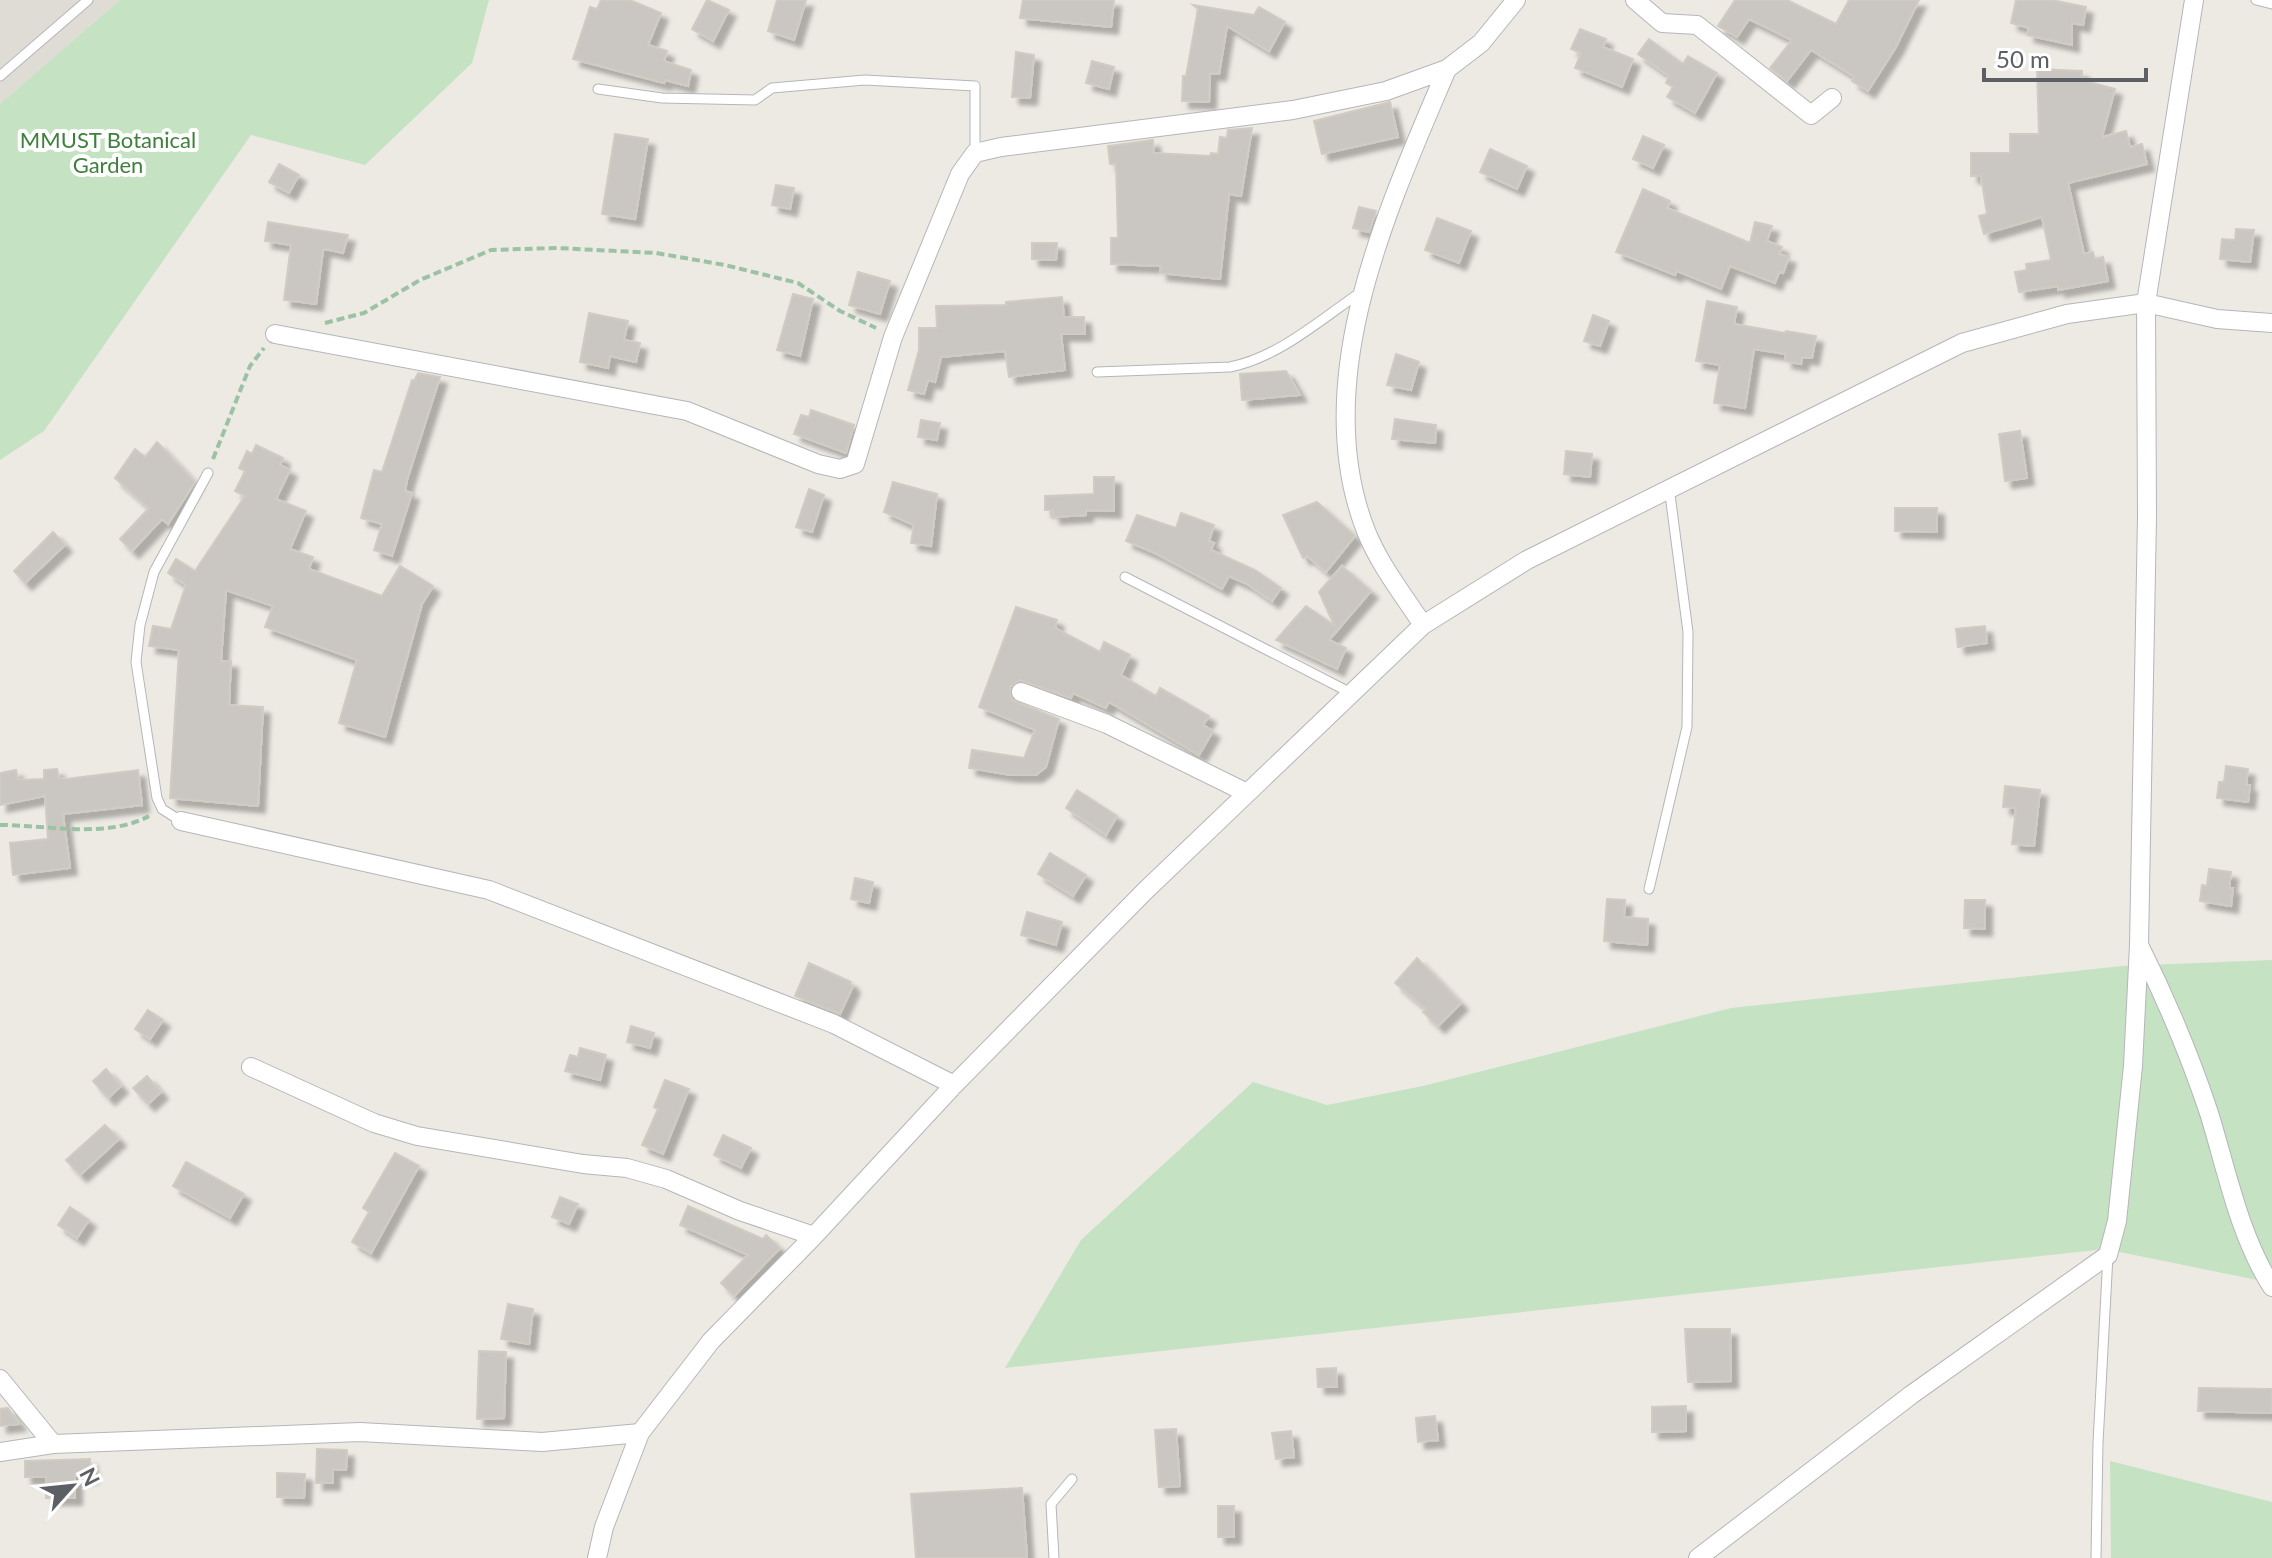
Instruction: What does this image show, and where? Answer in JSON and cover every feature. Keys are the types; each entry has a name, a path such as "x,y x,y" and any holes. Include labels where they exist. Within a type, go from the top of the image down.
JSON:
{"street":[{"path":"275,334 687,411 818,464 840,469 855,464 893,337 960,174 975,153 1293,110 1386,91 1447,69 1481,43 1516,0"},
{"path":"1635,0 1662,23 1697,25 1811,115 1832,98"},
{"path":"1698,1558 1911,1395 2108,1255 2117,1221 2133,1066 2139,945 2147,530 2146,303 2194,0"},
{"path":"1423,625 1367,532 1347,460 1346,405 1352,333 1365,289 1405,167 1447,69"},
{"path":"597,1558 604,1527 640,1433 711,1341 814,1236 954,1085 1145,891 1423,625 1527,560 1962,343 2067,314 2146,303 2217,319 2272,323"},
{"path":"1021,692 1107,724 1247,793"},
{"path":"181,821 489,890 834,1024 954,1085"},
{"path":"2139,945 2173,1013 2208,1112 2244,1230 2259,1266 2272,1287"},
{"path":"251,1067 361,1118 417,1136 583,1164 627,1168 666,1179 740,1211 814,1236"},
{"path":"0,1379 53,1444"},
{"path":"0,1452 53,1444 360,1432 542,1442 640,1433"}],"lane":[{"path":"0,76 88,0"},
{"path":"2256,0 2272,4"},
{"path":"598,89 662,98 755,100 772,88 865,80 975,86 975,153"},
{"path":"1097,372 1230,367 1249,363 1267,355 1365,289"},
{"path":"181,821 162,809 157,798 136,662 140,625 154,572 208,473"},
{"path":"1649,889 1687,727 1688,632 1669,487"},
{"path":"1125,577 1351,693"},
{"path":"2096,1558 2098,1443 2108,1255"},
{"path":"1054,1558 1051,1504 1072,1479"}],"path":[{"path":"320,324 364,313 420,280 491,250 557,248 656,253 725,265 798,283 840,311 893,337"},
{"path":"208,473 250,366 275,334"},
{"path":"0,825 130,827 162,809"}],"shaded area":[{"path":"0,0 120,0 0,104"}],"green space":[{"name":"MMUST Botanical Garden","path":"120,0 489,0 472,63 365,165 251,135 44,431 0,460 0,104"},
{"path":"2272,960 2272,1283 2105,1249 1005,1368 1081,1240 1253,1082 1327,1105 1423,1086 1731,1008 2122,966"},
{"path":"2110,1461 2272,1502 2272,1558 2111,1558"}],"building":[{"path":"601,0 630,0 661,13 648,45 667,51 664,61 691,70 688,86 665,80 664,83 573,59 590,7 597,9"},
{"path":"707,0 729,10 713,41 692,29"},
{"path":"777,0 806,0 794,40 768,31"},
{"path":"1023,0 1114,0 1111,27 1020,18"},
{"path":"1735,0 1787,0 1836,24 1849,0 1919,0 1896,47 1868,91 1852,81 1855,77 1811,50 1787,81 1770,68 1792,40 1749,19 1737,37 1718,26"},
{"path":"2016,0 2052,0 2086,7 2083,25 2072,23 2072,45 2027,35 2029,28 2011,23"},
{"path":"1193,5 1254,15 1259,7 1285,22 1269,51 1227,26 1219,74 1210,73 1209,102 1182,101 1183,76 1186,76 1198,9"},
{"path":"1580,29 1606,39 1603,47 1633,59 1622,87 1575,68 1581,53 1571,49"},
{"path":"1649,39 1683,64 1688,56 1717,73 1695,113 1667,97 1673,87 1666,83 1669,76 1638,54"},
{"path":"1016,52 1034,55 1030,98 1012,97"},
{"path":"1092,61 1114,67 1109,89 1086,83"},
{"path":"2037,69 2082,71 2082,80 2115,89 2102,137 2126,131 2130,147 2142,144 2147,164 2068,183 2084,254 2093,252 2095,259 2103,257 2108,281 2058,290 2058,286 2019,292 2015,272 2027,270 2026,264 2051,260 2042,217 1984,234 1979,216 1987,214 1981,176 1971,176 1971,153 2010,153 2010,134 2039,134"},
{"path":"1390,102 1398,137 1322,154 1314,121"},
{"path":"1252,128 1241,196 1229,194 1220,279 1160,273 1161,266 1111,264 1111,238 1118,238 1116,164 1110,164 1108,146 1153,140 1154,153 1210,156 1211,153 1218,154 1220,137 1227,138 1228,130"},
{"path":"615,134 648,139 635,219 602,214"},
{"path":"1643,136 1664,145 1653,168 1633,159"},
{"path":"1490,149 1527,166 1517,189 1480,172"},
{"path":"279,164 299,175 289,193 269,182"},
{"path":"776,185 794,188 790,209 772,205"},
{"path":"1643,189 1670,201 1667,208 1750,243 1755,222 1772,226 1767,241 1782,247 1779,254 1789,257 1783,273 1779,272 1775,283 1730,266 1721,289 1616,252"},
{"path":"1359,207 1376,211 1369,232 1353,228"},
{"path":"1437,218 1471,231 1459,263 1425,250"},
{"path":"268,222 348,235 343,253 323,250 316,304 284,300 291,245 265,241"},
{"path":"2236,229 2254,230 2250,262 2220,259 2222,239 2235,240"},
{"path":"1032,243 1057,243 1056,260 1032,259"},
{"path":"858,272 890,281 880,314 849,305"},
{"path":"793,294 813,299 800,356 777,350"},
{"path":"1062,297 1064,317 1084,317 1085,334 1061,334 1065,370 1009,377 1005,351 941,357 935,382 928,380 924,394 908,390 919,350 919,328 937,328 936,306 1006,305 1006,302"},
{"path":"1707,301 1737,307 1734,324 1816,336 1812,358 1802,357 1801,364 1785,361 1786,354 1754,349 1745,408 1714,403 1720,365 1696,361"},
{"path":"589,313 628,321 624,340 640,343 636,362 610,356 608,368 580,362"},
{"path":"1593,315 1609,321 1600,346 1584,341"},
{"path":"1396,354 1419,362 1411,390 1387,385"},
{"path":"1286,371 1300,395 1242,400 1240,374"},
{"path":"418,373 440,377 407,480 405,491 412,493 392,556 374,550 382,524 361,518 374,470 382,472 412,380"},
{"path":"811,410 854,425 846,453 794,434 801,415 809,417"},
{"path":"1395,419 1436,425 1435,443 1392,439"},
{"path":"921,420 940,423 937,440 918,437"},
{"path":"2020,431 2027,478 2005,481 1999,434"},
{"path":"157,442 195,482 168,524 162,519 132,551 120,539 149,508 115,478 135,449 145,457"},
{"path":"256,445 283,458 280,465 290,470 276,499 306,511 290,549 313,557 309,569 382,596 400,566 433,586 422,604 385,737 339,723 357,660 265,627 273,606 226,590 221,661 231,661 229,705 263,707 258,806 170,798 179,650 149,646 153,626 171,629 186,585 168,573 176,559 195,571 245,496 235,491 245,471 239,468 247,451 252,454"},
{"path":"1566,451 1592,454 1590,477 1564,474"},
{"path":"1094,477 1114,477 1114,511 1086,510 1086,515 1053,517 1053,510 1045,510 1045,496 1094,494"},
{"path":"893,482 937,494 931,546 911,543 914,525 884,512"},
{"path":"809,489 824,495 812,532 796,527"},
{"path":"1317,502 1355,536 1326,572 1307,556 1303,558 1283,515"},
{"path":"1895,508 1937,508 1937,532 1895,531"},
{"path":"1181,513 1214,525 1209,541 1214,543 1211,550 1255,570 1281,588 1272,601 1229,576 1222,589 1126,541 1137,515 1176,528"},
{"path":"53,532 65,545 25,583 14,571"},
{"path":"1342,566 1371,591 1329,640 1346,648 1337,669 1276,640 1306,606 1334,625 1319,592"},
{"path":"1016,607 1057,620 1055,628 1100,652 1104,642 1130,655 1121,675 1156,696 1160,688 1209,716 1203,725 1213,731 1199,755 1109,702 1106,708 1073,693 1071,698 1020,680 1010,687 1012,700 1059,719 1046,767 1036,775 1011,775 969,768 972,750 1024,758 1035,730 979,707"},
{"path":"1985,626 1987,643 1958,647 1956,629"},
{"path":"2226,766 2248,769 2248,802 2217,798 2219,782 2224,782"},
{"path":"57,769 59,778 66,779 138,770 142,805 63,814 70,868 13,875 10,843 48,839 45,796 0,805 0,773 16,770 18,780 44,779 44,770"},
{"path":"2005,786 2040,790 2034,846 2012,844 2016,808 2003,807"},
{"path":"1077,790 1117,816 1106,835 1066,808"},
{"path":"1050,853 1086,875 1073,896 1038,874"},
{"path":"2209,869 2231,872 2231,906 2200,901 2202,885 2207,886"},
{"path":"855,878 873,882 869,903 851,899"},
{"path":"1607,899 1625,900 1624,917 1648,919 1647,945 1604,941"},
{"path":"1965,900 1985,900 1985,929 1964,928"},
{"path":"1027,912 1062,922 1056,945 1021,935"},
{"path":"1417,958 1461,1003 1438,1026 1423,1012 1426,1009 1395,983"},
{"path":"809,963 851,982 853,986 840,1014 795,996"},
{"path":"148,1010 163,1020 150,1039 135,1029"},
{"path":"631,1026 654,1033 650,1048 627,1042"},
{"path":"580,1048 606,1055 600,1080 565,1071 570,1055 578,1057"},
{"path":"106,1069 121,1086 108,1098 93,1081"},
{"path":"147,1076 161,1092 148,1104 133,1088"},
{"path":"665,1080 689,1089 663,1154 642,1145 658,1109 654,1107"},
{"path":"105,1125 119,1139 80,1175 66,1160"},
{"path":"723,1135 751,1148 741,1168 714,1155"},
{"path":"395,1153 419,1166 371,1253 352,1242 369,1212 363,1208"},
{"path":"186,1162 244,1194 230,1218 173,1186"},
{"path":"560,1197 578,1204 569,1224 552,1217"},
{"path":"688,1206 763,1239 766,1235 780,1248 734,1296 721,1283 748,1255 680,1225"},
{"path":"70,1207 89,1220 77,1238 58,1225"},
{"path":"508,1304 533,1309 529,1344 501,1339"},
{"path":"1685,1329 1730,1329 1731,1381 1688,1382"},
{"path":"479,1351 506,1352 504,1418 477,1419"},
{"path":"1336,1368 1337,1387 1318,1387 1317,1369"},
{"path":"2199,1388 2272,1389 2272,1413 2198,1411"},
{"path":"1686,1406 1686,1431 1652,1432 1652,1407"},
{"path":"8,1408 19,1424 0,1426 0,1409"},
{"path":"1435,1416 1438,1440 1418,1442 1416,1418"},
{"path":"1176,1429 1180,1486 1159,1487 1155,1430"},
{"path":"1291,1431 1294,1457 1276,1459 1272,1433"},
{"path":"317,1449 347,1450 346,1470 333,1469 333,1483 316,1483"},
{"path":"90,1459 91,1476 75,1476 75,1498 46,1498 46,1477 25,1477 25,1461"},
{"path":"277,1473 305,1474 304,1498 277,1497"},
{"path":"1022,1488 1027,1558 916,1558 911,1494"},
{"path":"1218,1506 1234,1506 1234,1537 1218,1537"}]}
